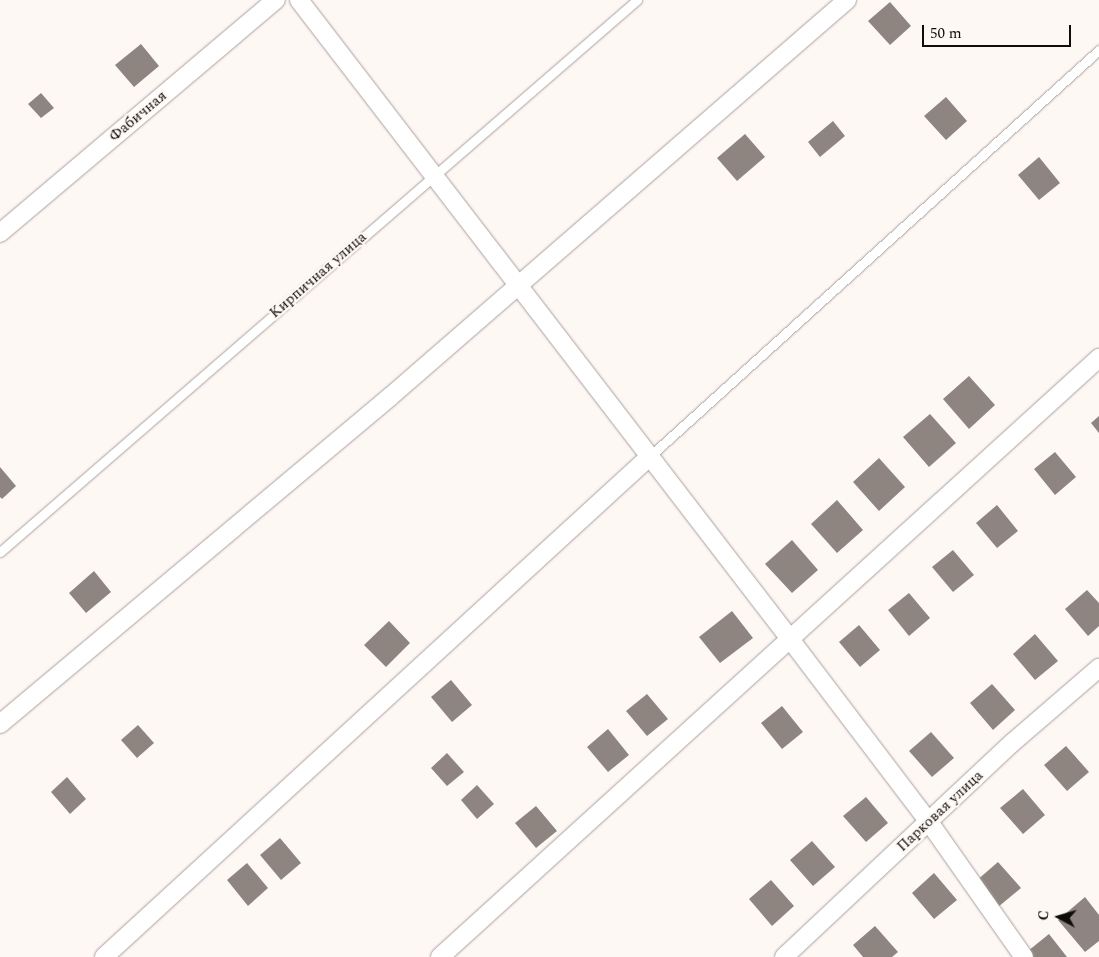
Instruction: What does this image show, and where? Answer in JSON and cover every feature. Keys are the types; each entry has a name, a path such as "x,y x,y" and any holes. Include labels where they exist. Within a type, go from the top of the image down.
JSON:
{"street":[{"name":"Фабичная","path":"0,233 276,0"},
{"path":"299,0 520,284 929,822 1024,957"},
{"path":"0,724 520,284 847,0"},
{"path":"440,957 1099,358"},
{"path":"104,957 650,457"},
{"name":"Парковая улица","path":"784,957 1012,743 1099,668"}],"lane":[{"name":"Кирпичная улица","path":"0,552 433,174 637,0"},
{"path":"650,457 1099,50"}],"building":[{"path":"890,2 911,26 890,45 868,21"},
{"path":"141,44 159,66 134,87 115,65"},
{"path":"41,93 54,108 41,118 28,104"},
{"path":"946,97 967,121 946,140 924,116"},
{"path":"833,121 845,136 820,157 808,142"},
{"path":"745,134 765,157 737,181 717,158"},
{"path":"1039,157 1060,183 1039,200 1018,175"},
{"path":"969,376 995,405 969,429 943,399"},
{"path":"930,414 956,443 929,467 903,437"},
{"path":"1099,416 1099,433 1091,423"},
{"path":"1055,452 1076,477 1055,495 1034,469"},
{"path":"879,458 905,487 879,511 853,482"},
{"path":"0,467 16,486 2,499 0,497"},
{"path":"837,500 863,530 837,553 811,524"},
{"path":"997,505 1018,531 997,548 976,523"},
{"path":"792,540 818,570 792,593 765,564"},
{"path":"953,550 974,575 953,592 932,567"},
{"path":"94,571 111,592 86,613 69,593"},
{"path":"1087,590 1099,603 1099,626 1088,636 1065,609"},
{"path":"909,593 930,618 909,636 888,610"},
{"path":"732,611 753,638 720,663 699,637"},
{"path":"389,621 410,643 386,667 364,645"},
{"path":"859,625 880,650 860,667 839,642"},
{"path":"1035,634 1058,661 1035,680 1013,654"},
{"path":"451,680 472,705 452,722 431,697"},
{"path":"992,684 1015,710 993,730 970,703"},
{"path":"647,694 668,719 647,736 626,711"},
{"path":"782,706 803,732 782,749 761,723"},
{"path":"138,725 154,743 137,758 121,740"},
{"path":"608,729 629,755 608,772 587,747"},
{"path":"931,732 954,758 932,777 909,751"},
{"path":"1066,746 1089,772 1067,791 1044,765"},
{"path":"447,753 464,772 447,786 431,768"},
{"path":"67,777 86,799 70,814 51,792"},
{"path":"477,785 494,804 477,819 461,800"},
{"path":"1023,789 1045,815 1023,834 1000,808"},
{"path":"866,797 888,823 866,842 843,816"},
{"path":"536,806 557,831 536,848 515,823"},
{"path":"280,838 301,863 281,880 260,855"},
{"path":"812,841 835,867 813,886 790,860"},
{"path":"998,862 1021,888 998,907 976,881"},
{"path":"247,863 268,888 248,906 227,880"},
{"path":"934,873 957,900 934,919 912,893"},
{"path":"771,880 794,906 772,926 749,899"},
{"path":"1085,897 1099,915 1099,941 1085,952 1058,920"},
{"path":"875,926 898,952 892,957 863,957 853,945"},
{"path":"1049,934 1067,957 1033,957 1028,951"}]}
